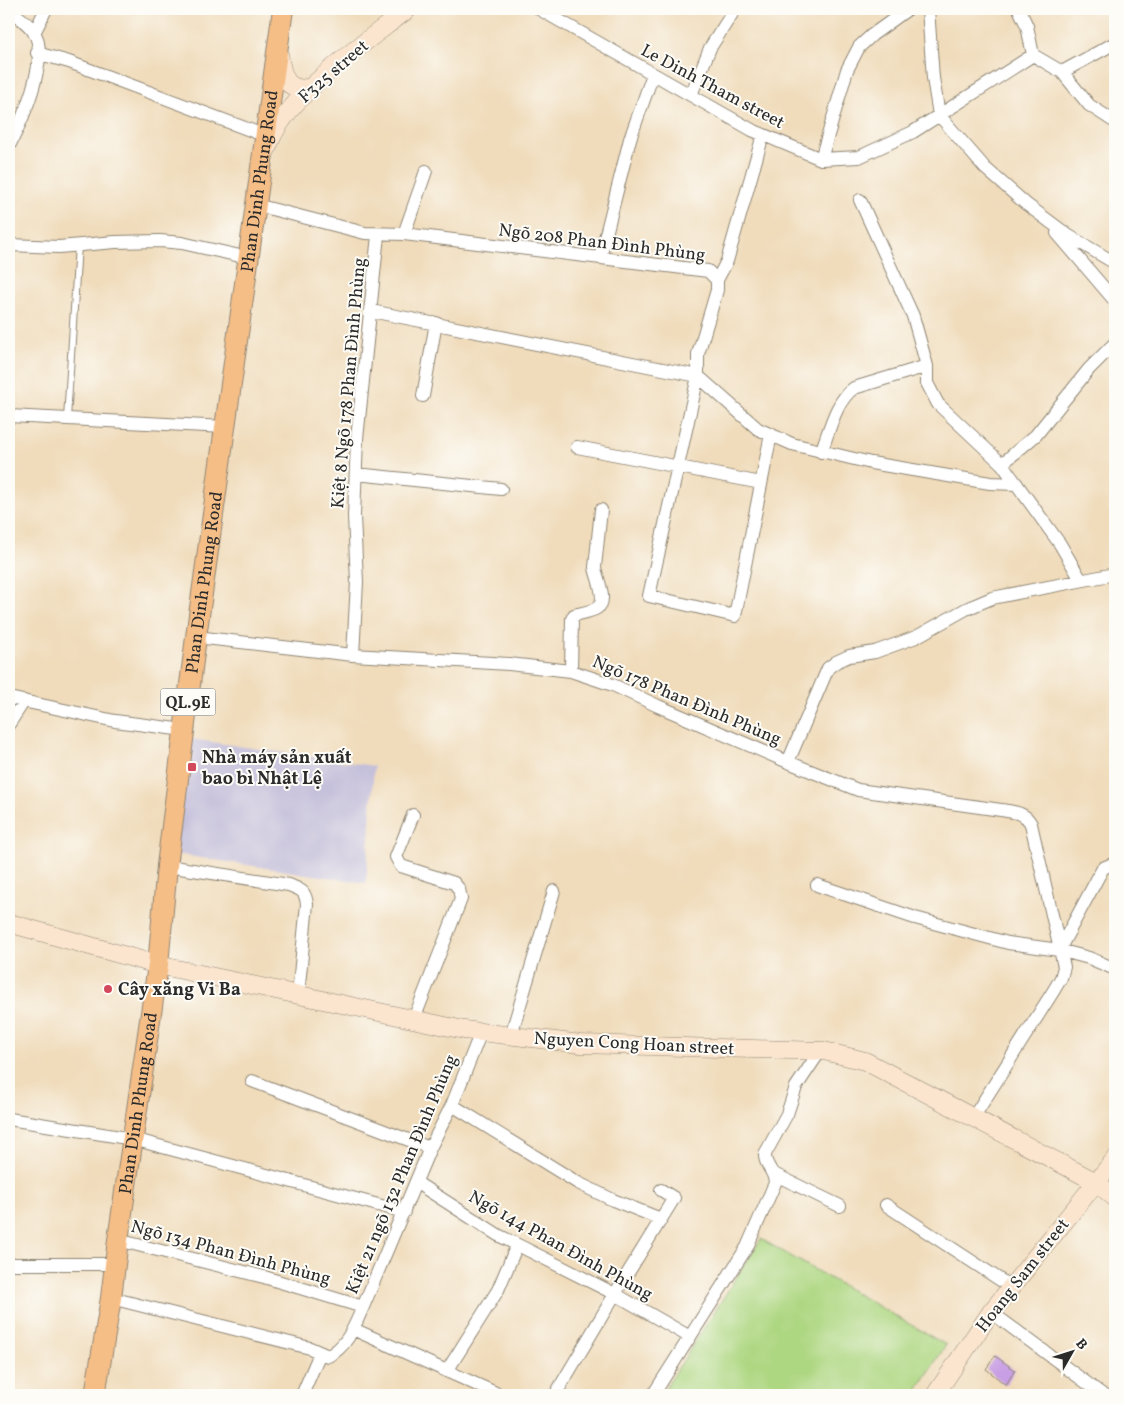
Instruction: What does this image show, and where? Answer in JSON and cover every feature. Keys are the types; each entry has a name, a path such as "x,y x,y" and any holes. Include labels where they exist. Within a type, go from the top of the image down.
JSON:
{"main road":[{"name":"Phan Dinh Phung Road","path":"96,1395 158,964 167,866 196,637 283,9"},
{"name":"F325 street","path":"261,173 271,138 284,116 326,74 408,9"},
{"path":"278,45 280,62 287,82 292,87 299,89 312,87"},
{"name":"Nguyen Cong Hoan street","path":"9,923 158,964 481,1032 581,1044 820,1051 865,1061 1096,1182 1115,1198"},
{"name":"Hoang Sam street","path":"935,1395 1010,1287 1115,1159"}],"street":[{"path":"34,33 46,9"},
{"name":"Le Dinh Tham street","path":"539,9 763,135 821,159 859,157 913,132 1033,55"},
{"path":"691,95 710,48 735,9"},
{"path":"821,159 847,70 859,47 872,35 908,9"},
{"path":"928,9 933,78 939,115 985,168 1026,204 1046,220 1115,263"},
{"path":"1019,9 1027,26 1033,55 1062,72 1089,105 1115,122"},
{"path":"9,10 34,33 38,46 37,72 32,92 9,146"},
{"path":"1062,72 1115,43"},
{"path":"38,53 69,62 266,136"},
{"path":"600,258 630,139 653,74"},
{"path":"717,280 727,261 763,135"},
{"path":"404,234 426,171"},
{"path":"860,200 913,316 927,366 928,383 938,404 1002,464 1060,544 1081,580"},
{"name":"Ngõ 208 Phan Đình Phùng","path":"256,205 372,234 404,234 708,271 717,280 717,290 698,354 698,376 649,596 735,616 761,483"},
{"path":"1046,220 1115,302"},
{"name":"Kiệt 8 Ngõ 178 Phan Đình Phùng","path":"353,655 357,582 354,516 361,396 371,311 372,234"},
{"path":"9,239 9,245 44,248 115,242 160,241 182,243 249,258"},
{"path":"371,311 698,376 758,428 792,444 872,463 990,483 1017,484"},
{"path":"423,396 436,323"},
{"path":"1002,464 1036,435 1089,369 1115,343"},
{"path":"821,452 841,401 847,393 854,388 927,366"},
{"path":"9,416 225,427"},
{"path":"577,447 761,483 771,434"},
{"path":"356,474 501,489"},
{"path":"570,671 572,619 574,615 597,609 601,605 603,592 595,567 600,510"},
{"name":"Ngõ 178 Phan Đình Phùng","path":"196,637 353,655 510,664 570,671 613,685 788,762 828,668 836,662 849,656 876,652 916,637 966,609 992,598 1115,574"},
{"path":"9,698 115,721 184,730"},
{"path":"9,724 24,701"},
{"path":"788,762 858,790 1001,810 1021,814 1027,817 1031,824 1064,967 1061,978 973,1118"},
{"path":"414,815 396,857 398,862 401,866 454,884 460,889 461,894 461,899 414,1019"},
{"path":"1059,950 1103,868 1115,854"},
{"path":"1103,868 1115,863"},
{"path":"167,866 289,885 301,890 306,895 308,904 298,995"},
{"path":"817,885 876,906 986,937 1059,950 1089,958 1115,970"},
{"path":"511,1035 554,890"},
{"name":"Kiệt 21 ngõ 132 Phan Đình Phùng","path":"320,1353 328,1356 337,1352 353,1329 430,1148 452,1106 481,1032"},
{"path":"820,1051 796,1087 787,1114 765,1154 766,1164 774,1174 840,1206"},
{"path":"252,1081 430,1148"},
{"path":"452,1106 578,1183 613,1200 661,1219"},
{"path":"9,1119 133,1139 404,1212"},
{"path":"653,1395 747,1247 775,1183 774,1174"},
{"name":"Ngõ 144 Phan Đình Phùng","path":"416,1183 498,1235 615,1294 690,1337"},
{"path":"555,1395 674,1198 661,1190"},
{"path":"886,1205 1010,1287"},
{"name":"Ngõ 134 Phan Đình Phùng","path":"118,1240 264,1277 363,1307"},
{"path":"447,1371 498,1290 516,1245"},
{"path":"9,1264 115,1264"},
{"path":"111,1298 310,1348 320,1353 302,1395"},
{"path":"991,1312 1103,1395"},
{"path":"353,1329 500,1395"}],"lane":[{"path":"67,418 78,246"}],"shaded area":[{"name":"Nhà máy sản xuất bao bì Nhật Lệ","path":"191,739 374,766 366,883 174,854"}],"green space":[{"path":"761,1239 946,1345 914,1395 661,1395"}],"building":[{"path":"995,1356 1015,1370 1006,1385 986,1369"}],"place":[{"name":"Nhà máy sản xuất bao bì Nhật Lệ","path":"192,767"},
{"name":"Cây xăng Vi Ba","path":"108,989"}]}
